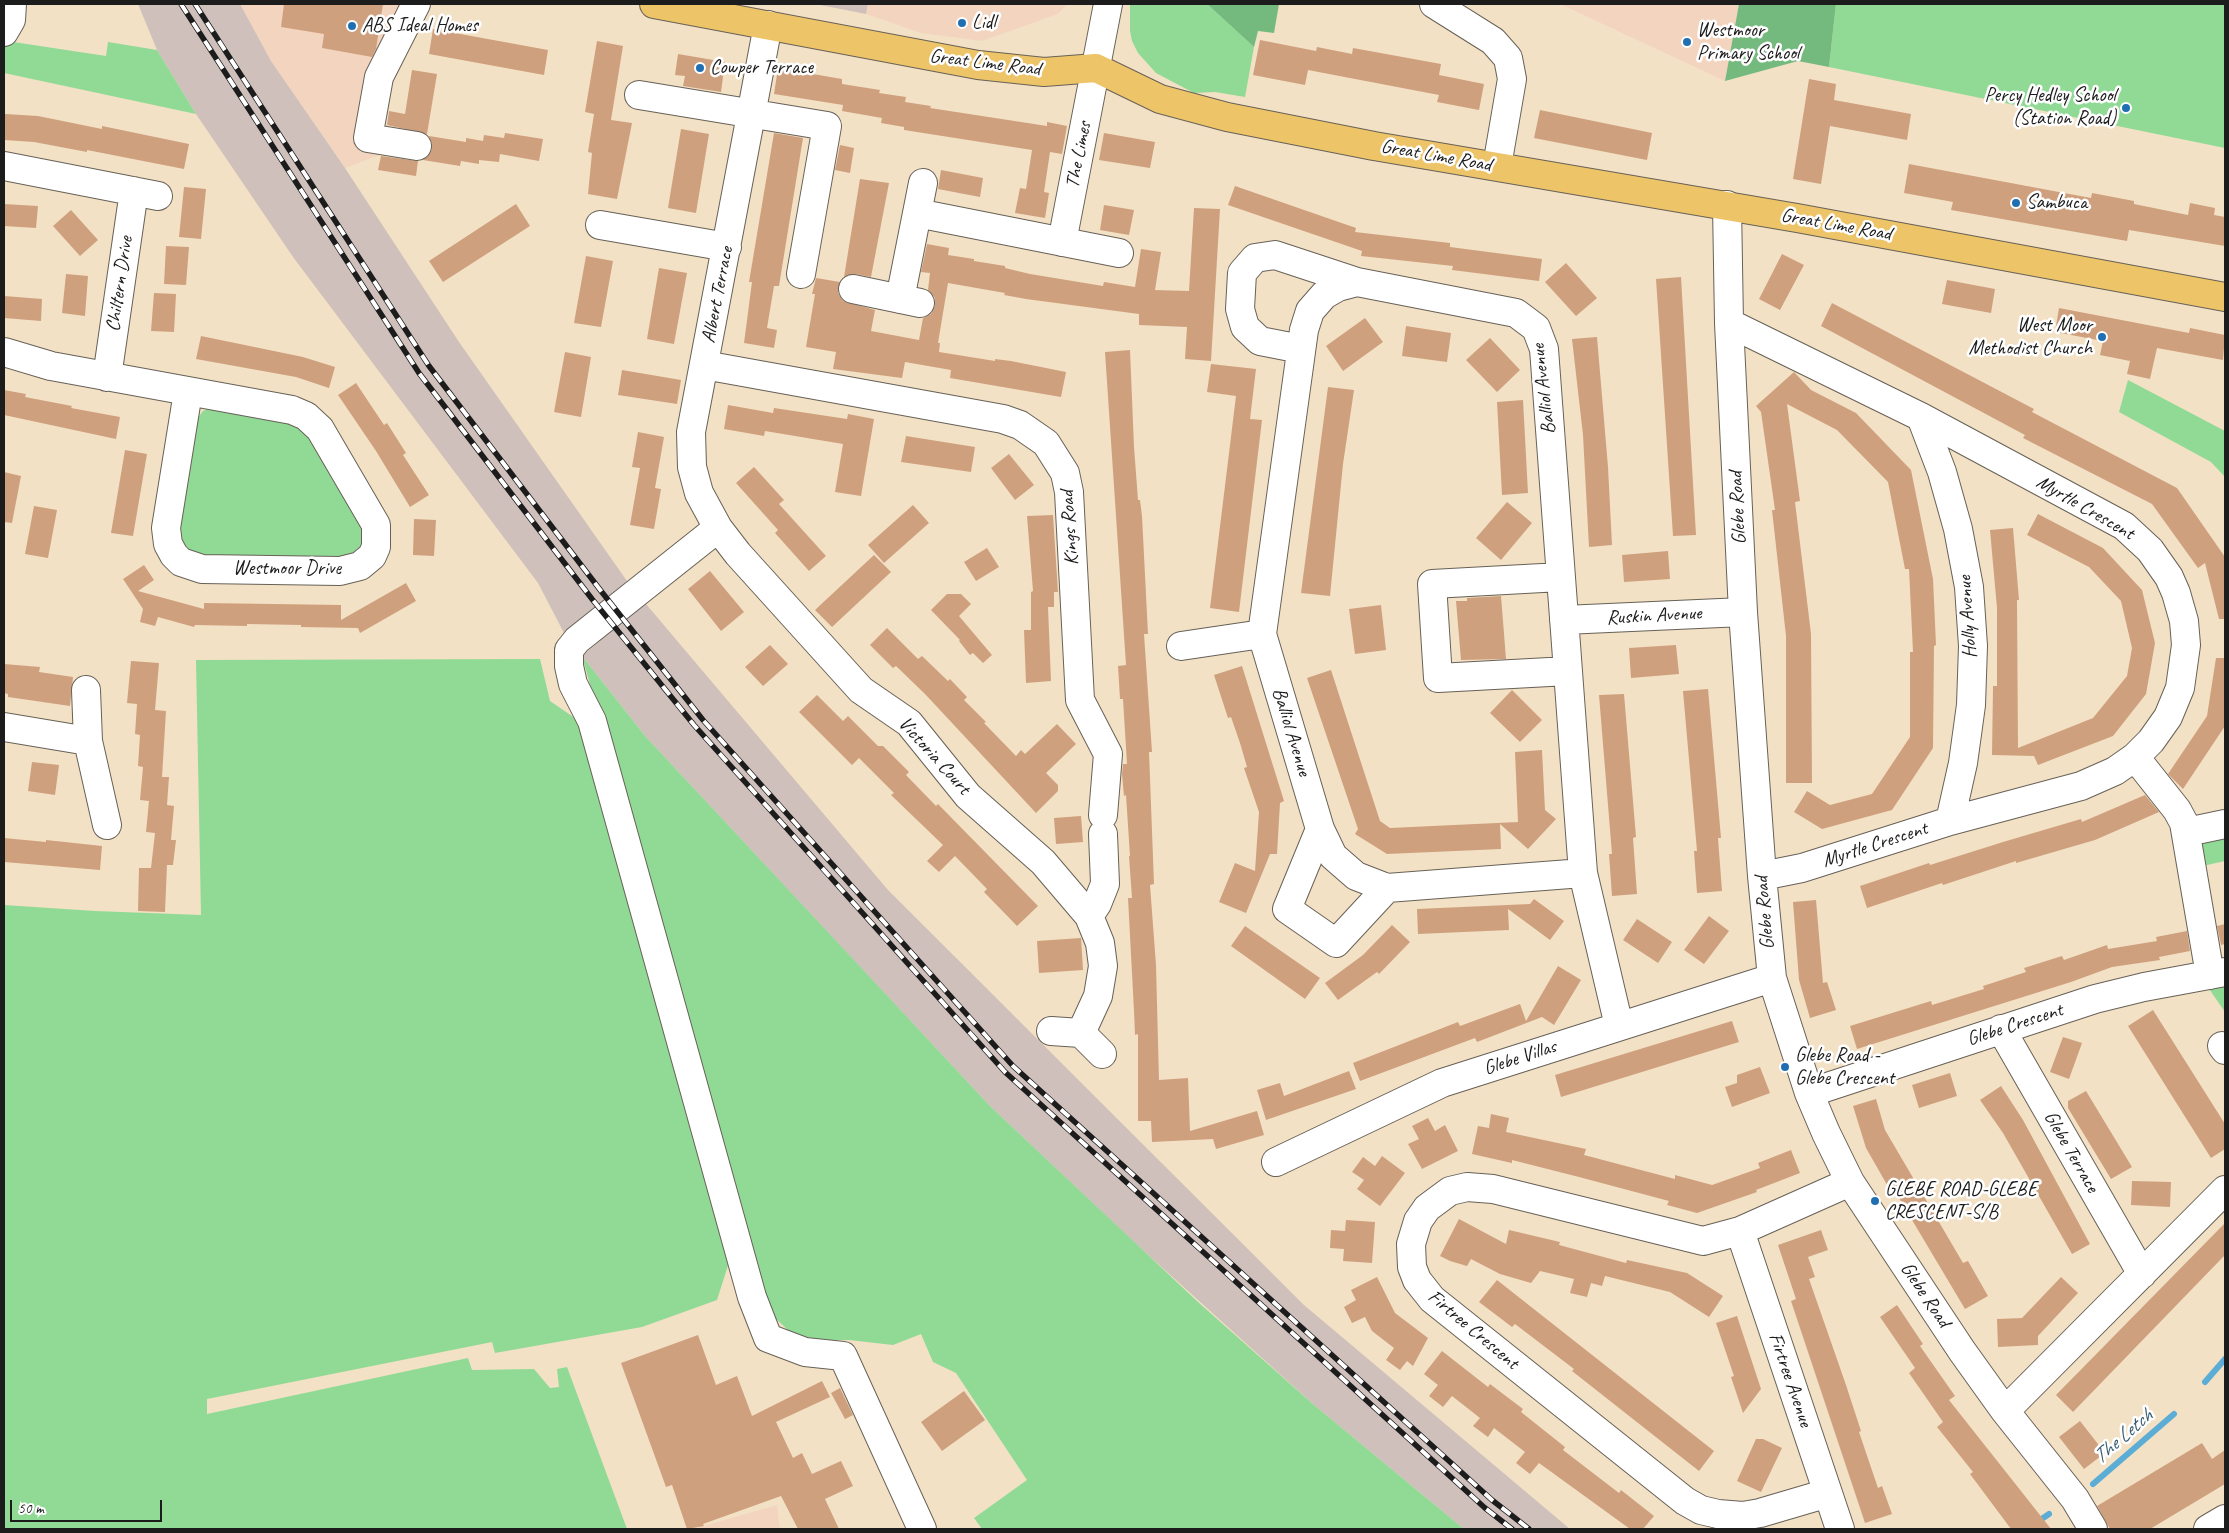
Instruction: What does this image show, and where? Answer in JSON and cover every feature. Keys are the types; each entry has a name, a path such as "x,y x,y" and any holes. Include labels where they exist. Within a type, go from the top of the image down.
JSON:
{"main road":[{"name":"Great Lime Road","path":"654,4 706,9 768,25 1007,70 1044,72 1096,68 1160,99 1189,108 1374,146 1727,205 2225,297"}],"street":[{"path":"4,32 11,20 12,4"},
{"path":"416,4 379,77 368,138 416,146"},
{"name":"The Limes","path":"1062,242 1108,4"},
{"path":"1434,4 1493,41 1508,58 1512,79 1497,166"},
{"name":"Albert Terrace","path":"738,554 718,528 698,492 692,467 690,445 768,25"},
{"path":"639,95 827,126 801,274"},
{"name":"Chiltern Drive","path":"4,166 146,194 106,377"},
{"path":"853,290 910,301 910,251 923,183"},
{"name":"Glebe Road","path":"1727,205 1729,323 1743,612 1768,953 1772,978 1809,1093 1829,1141 1850,1182 2005,1412 2075,1499 2093,1529"},
{"path":"917,213 1119,253"},
{"path":"600,225 726,247"},
{"name":"Balliol Avenue","path":"1301,350 1260,341 1244,327 1240,309 1242,272 1255,258 1276,255 1357,282 1516,312 1536,328 1544,349 1568,671"},
{"name":"Balliol Avenue","path":"1357,282 1338,287 1324,294 1310,311 1304,330 1262,634 1320,829 1332,856 1356,876 1387,888 1583,873"},
{"name":"Myrtle Crescent","path":"1729,323 1921,417 2109,517 2140,539 2162,566 2176,593 2184,621 2186,645 2183,674 2168,716 2151,741 2135,757 2115,771 2082,786 1950,821 1802,868 1762,876"},
{"name":"Westmoor Drive","path":"4,352 51,366 292,410 306,416 320,429 376,525 376,547 372,556 360,566 340,572 202,569 182,562 168,544 166,528 188,392"},
{"name":"Kings Road","path":"704,365 1003,419 1020,425 1046,443 1065,472 1070,492 1080,700 1108,754 1103,824 1105,884 1097,904 1089,916"},
{"name":"Holly Avenue","path":"1921,417 1942,472 1958,529 1968,587 1973,646 1971,705 1964,763 1950,821"},
{"path":"718,528 577,640 569,650 569,666 573,684 592,721 752,1297 768,1338 805,1352 843,1356 922,1529"},
{"name":"Victoria Court","path":"738,554 861,690 909,723 968,796 1043,862 1089,916 1100,943 1103,966 1098,996 1081,1033"},
{"path":"1561,577 1432,584 1438,678 1568,671 1583,873 1619,1026"},
{"name":"Ruskin Avenue","path":"1564,620 1743,612"},
{"path":"1181,646 1262,634"},
{"path":"86,690 88,741 108,825"},
{"path":"4,728 88,741"},
{"path":"2135,757 2177,810 2187,832 2218,973"},
{"path":"2187,832 2225,824"},
{"path":"1320,829 1287,909 1336,943 1387,888"},
{"name":"Glebe Crescent","path":"1809,1093 2001,1029 2120,992 2218,973"},
{"name":"Glebe Villas","path":"1276,1162 1442,1083 1772,978"},
{"name":"Glebe Terrace","path":"2001,1029 2142,1274"},
{"path":"1051,1031 1081,1033 1102,1054"},
{"name":"Firtree Crescent","path":"1828,1493 1760,1514 1743,1516 1718,1514 1701,1510 1685,1501 1432,1299 1417,1280 1410,1251 1412,1234 1427,1208 1450,1192 1467,1187 1493,1189 1692,1240 1714,1240 1740,1231 1850,1182"},
{"path":"2005,1412 2225,1190"},
{"name":"Firtree Avenue","path":"1740,1231 1840,1529"},
{"path":"2208,1529 2225,1519"}],"shaded area":[{"path":"138,4 240,4 271,61 345,168 459,342 627,581 618,589 636,611 646,604 888,890 1304,1305 1570,1529 1464,1529 1314,1405 1135,1243 990,1106 646,737 582,656 600,641 581,619 564,633 538,583 293,257 196,114 157,50"},
{"path":"240,4 425,4 394,70 379,155 345,168 271,61"},
{"path":"815,4 868,4 866,14"},
{"name":"Lidl","path":"868,4 1067,4 1058,14 982,41 921,33 866,14"},
{"name":"Westmoor Primary School","path":"1560,4 1739,4 1725,81"},
{"path":"777,1505 780,1529 693,1529"}],"green space":[{"path":"1130,4 1207,4 1254,47 1245,97 1215,92 1194,93 1156,73 1138,53 1132,41"},
{"path":"1207,4 1279,4 1274,33 1258,31 1254,47"},
{"path":"1739,4 1836,4 1829,67 1798,61 1725,81"},
{"name":"Percy Hedley School (Station Road)","path":"1836,4 2225,4 2225,148 1829,67"},
{"path":"7,41 106,56 108,42 157,50 196,114 4,73 4,43"},
{"path":"2128,380 2225,431 2225,477 2211,462 2119,412"},
{"path":"211,407 304,425 368,525 364,543 354,552 341,559 199,557 188,552 178,539 193,424 203,411"},
{"path":"582,656 646,737 990,1106 1198,1302 1314,1405 1464,1529 982,1529 974,1518 1027,1480 956,1373 933,1362 921,1334 893,1345 849,1340 819,1340 791,1333 773,1316 750,1250"},
{"path":"540,659 550,701 585,725 731,1256 717,1300 642,1327 495,1353 492,1342 207,1399 207,1414 468,1358 472,1370 534,1369 550,1388 559,1387 557,1369 567,1367 627,1529 4,1529 4,905 201,915 196,660"},
{"path":"2225,814 2225,861 2198,867 2194,817"},
{"path":"2225,983 2225,1012 2207,986"}],"building":[{"name":"ABS Ideal Homes","path":"284,4 383,4 376,49 372,57 322,48 324,34 281,27"},
{"path":"433,29 548,50 544,75 429,54"},
{"path":"1260,40 1316,51 1317,47 1352,54 1353,48 1441,64 1439,75 1484,84 1479,110 1437,102 1439,95 1308,70 1305,85 1253,75"},
{"path":"597,41 623,46 611,120 632,123 617,199 588,194 592,153 588,152 594,114 585,112"},
{"name":"Cowper Terrace","path":"678,54 725,62 721,92 683,86 685,76 675,75"},
{"path":"778,68 842,79 842,84 880,90 879,93 906,97 905,102 931,106 930,108 1047,126 1047,122 1067,126 1062,154 1050,152 1044,192 1049,193 1045,218 1015,213 1020,188 1026,189 1032,150 904,130 904,127 881,123 882,118 842,111 843,105 774,94"},
{"path":"412,70 437,74 427,134 387,125 389,111 405,114"},
{"path":"1809,79 1836,84 1834,100 1911,114 1907,140 1830,126 1821,184 1793,179"},
{"path":"1540,110 1652,133 1647,160 1534,138"},
{"path":"5,114 38,116 102,129 102,126 189,144 184,169 87,150 87,152 34,142 4,140"},
{"path":"681,129 709,134 696,213 668,208"},
{"path":"505,133 543,139 539,161 500,154 499,162 479,160 479,164 461,161 460,166 423,160 432,149 429,136 466,142 466,138 483,141 484,135 504,138"},
{"path":"774,133 803,138 779,286 774,286 767,328 777,330 774,348 744,343 752,282 749,282"},
{"path":"1104,133 1155,142 1150,168 1099,160"},
{"path":"840,145 854,148 850,173 835,170"},
{"path":"381,156 418,161 416,176 378,170"},
{"path":"1909,164 2091,198 2092,193 2134,201 2134,204 2188,215 2190,203 2215,208 2214,215 2225,217 2225,246 2129,230 2127,241 1951,210 1953,202 1904,193"},
{"path":"941,170 983,178 980,197 938,189"},
{"path":"860,179 889,183 871,277 856,274 844,277"},
{"path":"1235,186 1356,228 1355,232 1450,243 1450,247 1542,259 1539,281 1452,270 1453,266 1361,256 1362,251 1228,205"},
{"path":"184,187 206,189 201,239 179,237"},
{"path":"4,204 38,206 36,228 4,226"},
{"path":"516,204 530,226 443,282 429,261"},
{"path":"1104,205 1134,210 1129,235 1100,230"},
{"path":"1194,208 1220,209 1211,361 1185,359 1187,327 1139,325 1139,314 1026,299 1004,295 1005,293 948,283 938,343 940,343 939,352 995,361 995,359 1011,361 1066,372 1061,397 950,378 951,370 905,362 902,378 833,369 836,352 806,347 815,294 812,294 816,278 840,282 838,293 843,301 875,310 871,331 919,340 923,318 931,314 935,306 935,298 928,290 930,273 921,272 927,244 949,248 948,255 1005,266 1005,268 1030,274 1103,286 1104,282 1135,287 1141,249 1161,252 1155,290 1189,291"},
{"path":"71,210 98,240 80,256 53,226"},
{"path":"166,246 189,247 186,285 164,284"},
{"path":"1782,254 1804,265 1780,310 1759,299"},
{"path":"586,256 613,261 601,327 574,323"},
{"path":"1566,263 1597,298 1576,316 1545,282"},
{"path":"659,268 687,273 674,344 647,339"},
{"path":"66,274 88,276 85,316 62,313"},
{"path":"1681,277 1696,535 1673,536 1656,279"},
{"path":"1947,280 1995,289 1991,313 1942,304"},
{"path":"154,293 176,294 174,332 151,331"},
{"path":"4,296 42,299 41,321 4,318"},
{"path":"1832,303 2034,409 2032,412 2177,488 2225,557 2225,619 2219,619 2205,563 2198,568 2152,504 2023,438 2025,435 1821,326"},
{"path":"2059,308 2189,333 2190,328 2225,335 2223,360 2157,348 2150,379 2127,374 2130,361 2100,355 2103,341 2055,332"},
{"path":"1365,318 1383,342 1343,371 1326,346"},
{"path":"1406,326 1451,333 1447,362 1402,356"},
{"path":"201,336 303,357 335,367 329,388 296,377 196,359"},
{"path":"1597,337 1608,467 1612,545 1589,547 1583,435 1572,339"},
{"path":"1490,338 1520,370 1497,392 1466,360"},
{"path":"1130,350 1134,447 1138,500 1140,500 1142,516 1148,634 1144,634 1152,752 1149,752 1154,884 1150,885 1156,965 1159,1080 1188,1078 1190,1131 1257,1111 1264,1135 1216,1149 1213,1139 1152,1142 1151,1121 1138,1121 1138,1034 1135,1035 1128,898 1132,898 1126,795 1124,796 1122,774 1123,764 1127,764 1123,699 1120,699 1118,666 1126,665 1105,352"},
{"path":"565,352 591,357 581,417 554,412"},
{"path":"1211,364 1256,369 1250,419 1262,420 1239,612 1210,608 1236,396 1207,392"},
{"path":"622,370 681,380 677,404 618,395"},
{"path":"1794,372 1811,390 1856,413 1911,470 1933,579 1936,645 1934,646 1933,748 1892,810 1822,829 1794,812 1807,791 1830,805 1872,794 1910,737 1910,652 1913,652 1909,569 1905,569 1888,482 1837,430 1787,404 1800,501 1795,502 1811,634 1812,783 1786,783 1786,636 1772,510 1775,510 1761,412 1756,406"},
{"path":"356,383 384,425 387,423 406,453 403,455 429,495 410,507 376,451 338,395"},
{"path":"1328,387 1354,390 1343,464 1330,596 1301,593"},
{"path":"4,390 26,394 25,397 72,406 71,408 120,417 116,439 4,415"},
{"path":"1523,400 1528,493 1502,495 1497,402"},
{"path":"728,405 773,413 774,408 847,419 848,414 874,419 861,496 835,492 843,444 765,431 764,436 724,429"},
{"path":"638,432 664,437 655,488 661,489 654,529 630,525 640,468 632,467"},
{"path":"906,436 975,447 971,472 901,462"},
{"path":"125,450 147,454 133,536 111,533"},
{"path":"1009,454 1034,485 1015,500 991,468"},
{"path":"754,467 784,500 779,504 826,556 809,571 775,533 778,530 736,483"},
{"path":"4,472 21,476 12,523 4,522"},
{"path":"1507,502 1532,523 1501,560 1476,538"},
{"path":"913,505 929,523 884,563 868,545"},
{"path":"34,506 57,510 48,558 25,554"},
{"path":"2038,514 2103,548 2142,590 2155,643 2146,694 2113,736 2038,765 2034,756 1992,755 1993,686 1997,686 1997,608 1990,530 2013,528 2019,600 2017,600 2018,748 2093,718 2127,676 2132,648 2121,601 2089,567 2027,535"},
{"path":"1053,515 1058,592 1054,592 1054,607 1048,607 1051,681 1026,683 1024,630 1031,630 1031,592 1033,591 1027,516"},
{"path":"414,519 436,520 434,556 413,555"},
{"path":"987,548 999,567 976,581 964,562"},
{"path":"1668,551 1670,579 1624,582 1622,555"},
{"path":"874,555 891,572 832,627 815,610"},
{"path":"144,565 154,580 138,591 204,609 204,603 341,605 341,620 406,583 416,601 360,633 358,628 301,627 301,625 247,624 247,626 195,625 194,627 158,617 155,626 140,622 143,609 123,579"},
{"path":"710,571 744,612 721,631 688,589"},
{"path":"947,594 961,594 971,604 959,616 992,655 983,663 973,653 970,655 960,640 931,610"},
{"path":"1501,596 1506,659 1461,660 1456,601 1467,601 1467,598"},
{"path":"1381,605 1386,650 1355,654 1349,609"},
{"path":"887,628 918,659 922,656 948,681 950,679 967,697 964,700 1016,756 1021,750 1025,754 1057,724 1076,744 1046,773 1058,785 1058,791 1036,813 925,694 896,666 893,668 870,645"},
{"path":"770,645 788,664 763,686 745,667"},
{"path":"1676,645 1679,674 1631,678 1629,648"},
{"path":"2216,658 2225,658 2225,726 2183,789 2168,774 2207,716"},
{"path":"131,661 159,663 155,710 166,711 162,777 169,777 167,805 174,806 171,840 176,840 173,865 167,865 165,912 138,911 139,868 151,868 155,833 146,832 149,801 140,800 143,767 138,766 140,735 135,734 137,704 127,703"},
{"path":"4,664 40,667 39,672 73,677 70,706 8,697 8,694 4,693"},
{"path":"1242,666 1284,801 1280,803 1277,854 1270,854 1246,913 1219,902 1235,863 1255,871 1259,812 1244,768 1247,767 1240,743 1231,717 1228,718 1214,675"},
{"path":"1331,670 1380,821 1390,828 1518,822 1515,752 1542,750 1545,810 1556,819 1528,849 1500,824 1501,849 1387,854 1355,834 1358,829 1307,678"},
{"path":"1708,689 1721,838 1718,838 1722,891 1697,893 1694,851 1697,851 1683,691"},
{"path":"1512,690 1542,720 1520,742 1490,713"},
{"path":"1624,694 1636,837 1633,838 1637,894 1612,896 1609,854 1612,854 1599,695"},
{"path":"817,695 843,721 848,716 878,746 883,746 909,772 906,775 936,806 938,804 1038,906 1017,926 984,892 987,889 955,856 939,872 927,861 943,845 891,795 894,793 859,758 852,765 799,712"},
{"path":"32,762 59,765 55,795 28,791"},
{"path":"2145,795 2159,812 2095,840 2016,863 2016,861 1943,885 1942,883 1867,908 1860,886 1929,863 1930,865 2081,819 2082,822"},
{"path":"1081,816 1083,842 1056,844 1054,818"},
{"path":"4,838 102,846 100,870 4,862"},
{"path":"1534,899 1564,921 1550,940 1508,909 1509,930 1418,934 1417,909 1530,904"},
{"path":"1816,900 1823,983 1827,982 1836,1010 1810,1018 1799,980 1793,902"},
{"path":"1709,916 1729,931 1704,964 1684,950"},
{"path":"1637,919 1672,942 1658,963 1623,940"},
{"path":"2225,924 2225,944 2221,945 2217,926"},
{"path":"1392,925 1410,942 1379,974 1377,972 1338,1000 1325,983 1363,955"},
{"path":"1245,926 1320,978 1305,999 1231,946"},
{"path":"2187,931 2190,951 2159,957 2160,960 2112,967 2071,982 1857,1049 1850,1026 1931,1001 1932,1005 1984,989 1983,986 2026,972 2024,968 2062,956 2064,960 2107,945 2108,949 2157,941 2156,937"},
{"path":"1081,938 1083,970 1039,973 1037,941"},
{"path":"1558,966 1581,980 1554,1025 1542,1017 1477,1042 1475,1038 1360,1081 1353,1063 1458,1022 1460,1026 1520,1004 1526,1021"},
{"path":"2153,1010 2225,1124 2225,1149 2211,1158 2128,1026"},
{"path":"1732,1021 1739,1042 1561,1097 1555,1075"},
{"path":"2063,1037 2082,1043 2069,1079 2050,1072"},
{"path":"1760,1067 1770,1093 1732,1107 1725,1087 1737,1083 1737,1075"},
{"path":"1349,1071 1356,1089 1266,1120 1257,1090 1280,1083 1284,1096"},
{"path":"1950,1073 1957,1096 1919,1108 1912,1085"},
{"path":"2001,1086 2023,1120 2090,1244 2072,1254 2003,1133 1980,1100"},
{"path":"2086,1091 2132,1167 2111,1179 2068,1108 2068,1101"},
{"path":"1876,1099 1885,1130 1963,1263 1968,1261 1988,1296 1965,1309 1893,1188 1890,1190 1866,1148 1853,1106"},
{"path":"1491,1114 1509,1118 1506,1132 1586,1149 1584,1155 1675,1179 1675,1175 1712,1185 1760,1168 1758,1163 1791,1150 1800,1173 1756,1190 1757,1192 1697,1213 1667,1205 1669,1201 1579,1177 1512,1160 1512,1163 1472,1154 1478,1126 1489,1128"},
{"path":"1428,1118 1435,1131 1445,1125 1458,1151 1422,1169 1408,1144 1419,1139 1412,1126"},
{"path":"1382,1156 1405,1173 1380,1206 1357,1189 1364,1180 1352,1172 1363,1157 1375,1166"},
{"path":"2132,1181 2171,1182 2170,1207 2131,1205"},
{"path":"1459,1219 1506,1244 1509,1230 1560,1242 1559,1245 1626,1263 1627,1260 1687,1273 1723,1296 1709,1317 1670,1292 1605,1276 1602,1286 1591,1283 1587,1297 1570,1293 1574,1279 1540,1271 1531,1283 1500,1274 1471,1259 1467,1266 1440,1256"},
{"path":"1346,1220 1375,1222 1372,1263 1343,1261 1344,1249 1330,1248 1331,1230 1345,1231"},
{"path":"2225,1223 2225,1255 2073,1412 2056,1395"},
{"path":"1821,1230 1828,1250 1808,1257 1815,1277 1809,1279 1846,1385 1861,1431 1859,1432 1878,1488 1882,1486 1892,1514 1865,1523 1791,1301 1796,1299 1778,1245"},
{"path":"1377,1277 1395,1313 1428,1338 1413,1366 1407,1361 1400,1370 1386,1360 1394,1348 1372,1331 1365,1317 1352,1323 1344,1307 1356,1300 1351,1290"},
{"path":"2061,1277 2078,1293 2038,1336 2038,1345 1998,1347 1997,1319 2022,1318"},
{"path":"1497,1280 1714,1451 1699,1471 1572,1371 1574,1369 1515,1324 1512,1327 1479,1302"},
{"path":"1897,1305 1923,1344 1920,1346 1955,1396 1949,1400 2051,1529 2011,1529 1970,1474 1973,1472 1937,1427 1943,1422 1909,1373 1915,1368 1880,1317"},
{"path":"1737,1316 1761,1389 1743,1413 1731,1377 1734,1376 1716,1323"},
{"path":"698,1335 716,1385 737,1376 752,1416 822,1381 830,1397 776,1422 793,1458 802,1453 812,1474 841,1461 853,1486 825,1499 839,1529 798,1529 781,1496 703,1524 704,1526 687,1529 672,1485 666,1487 621,1363"},
{"path":"1442,1351 1488,1387 1490,1384 1523,1409 1521,1412 1565,1447 1563,1450 1619,1493 1621,1490 1654,1516 1643,1529 1630,1529 1539,1463 1530,1474 1516,1463 1525,1452 1494,1428 1488,1437 1473,1426 1480,1418 1452,1396 1443,1407 1429,1396 1438,1385 1424,1374"},
{"path":"840,1388 853,1415 845,1419 831,1393"},
{"path":"964,1391 985,1420 942,1451 921,1422"},
{"path":"2080,1421 2105,1453 2084,1469 2059,1437"},
{"path":"1756,1439 1763,1439 1782,1448 1761,1492 1737,1481"},
{"path":"2202,1443 2212,1459 2225,1450 2225,1484 2150,1529 2110,1529 2097,1506"}],"waterway":[{"name":"The Letch","path":"2205,1382 2225,1359"},
{"name":"The Letch","path":"2093,1484 2174,1414"},
{"name":"The Letch","path":"2027,1529 2049,1514"}],"railway":[{"path":"181,4 419,373 592,599 694,725 1005,1072 1485,1508 1512,1529"},
{"path":"195,4 429,366 601,591 703,720 1013,1066 1492,1500 1529,1529"}],"place":[{"name":"Lidl","path":"962,23"},
{"name":"ABS Ideal Homes","path":"352,26"},
{"name":"Westmoor Primary School","path":"1687,42"},
{"name":"Cowper Terrace","path":"700,68"},
{"name":"Percy Hedley School (Station Road)","path":"2126,108"},
{"name":"Sambuca","path":"2016,203"},
{"name":"West Moor Methodist Church","path":"2102,337"},
{"name":"Glebe Road - Glebe Crescent","path":"1785,1067"},
{"name":"GLEBE ROAD-GLEBE CRESCENT-S/B","path":"1875,1201"}]}
